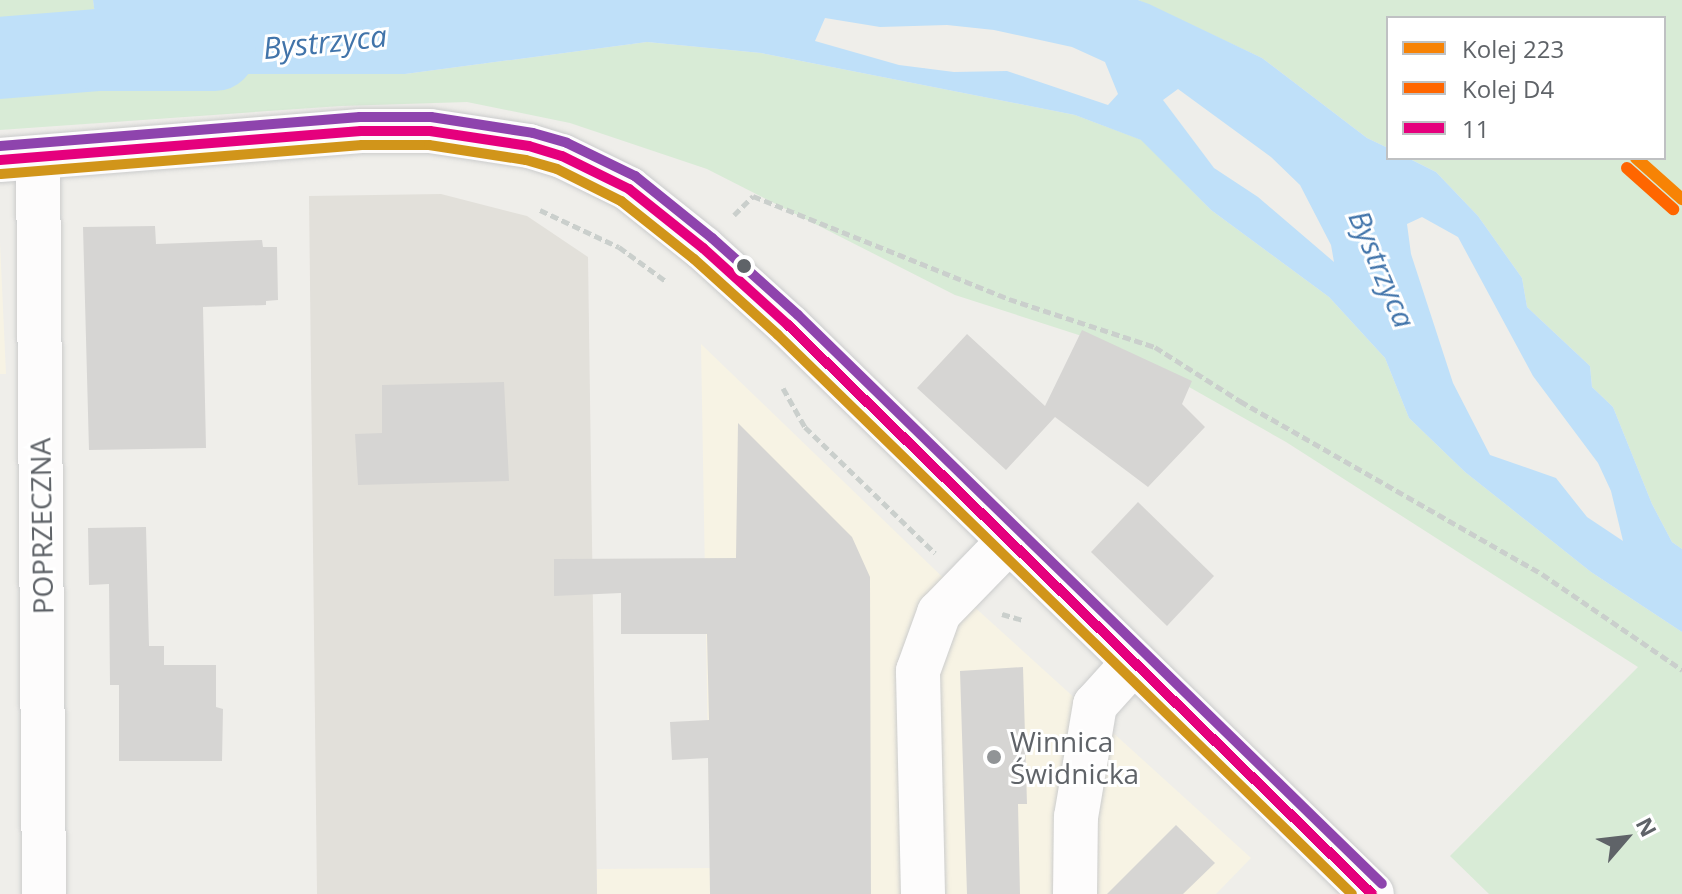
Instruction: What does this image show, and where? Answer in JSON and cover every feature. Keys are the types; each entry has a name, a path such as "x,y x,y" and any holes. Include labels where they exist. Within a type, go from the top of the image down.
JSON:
{"street":[{"path":"19,159 361,131 430,131 484,138 562,156 629,189 703,248 788,325 1372,894"},
{"name":"POPRZECZNA","path":"19,159 44,894"},
{"path":"923,894 920,887 918,671 939,613 1009,541"},
{"path":"1075,894 1076,817 1095,705 1133,663"}],"path":[{"path":"703,248 753,196 1009,299 1155,347 1240,401 1542,574 1682,670"},
{"path":"540,210 619,247 678,290"},
{"path":"778,378 805,427 967,585 1002,615 1032,623"}],"shaded area":[{"path":"441,194 527,216 588,257 597,894 317,894 309,196"},
{"path":"0,242 6,374 0,374"},
{"path":"701,344 959,593 1251,858 1216,894 597,894 597,869 710,868"}],"green space":[{"path":"0,0 93,0 105,82 248,74 405,74 647,42 761,53 1075,115 1142,140 1211,210 1329,297 1385,358 1409,418 1465,472 1591,572 1682,632 1682,894 1489,894 1450,856 1638,667 1286,442 1122,349 955,295 707,169 570,123 467,102 341,106 0,130"},
{"path":"1138,0 1682,0 1682,549 1672,542 1652,504 1613,407 1592,387 1590,366 1527,307 1522,278 1478,216 1436,172 1412,160 1666,160 1666,16 1386,16 1386,147 1367,138 1262,58"}],"water":[{"path":"93,0 1138,0 1149,4 1262,58 1367,138 1386,147 1386,160 1412,160 1436,172 1478,216 1522,278 1527,307 1590,366 1592,387 1613,407 1652,504 1672,542 1682,549 1682,632 1591,572 1465,472 1409,418 1385,358 1329,297 1211,210 1141,140 1075,115 761,53 647,42 405,74 248,74 104,82","holes":["825,18 880,27 947,25 994,30 1072,47 1105,62 1118,94 1108,105 1007,71 954,72 899,65 815,41","1178,89 1271,157 1300,185 1331,245 1334,262 1258,197 1214,168 1163,100","1422,217 1458,237 1533,376 1598,463 1611,491 1623,541 1587,517 1556,478 1490,455 1453,383 1411,254 1407,224"]}],"building":[{"path":"155,226 156,244 262,240 263,247 277,247 278,300 266,301 266,305 203,307 206,448 89,450 83,227"},
{"path":"1082,330 1192,381 1182,404 1205,427 1148,487 1055,417 1006,470 917,388 967,334 1045,406"},
{"path":"504,382 509,481 358,485 355,434 382,433 382,385"},
{"path":"738,423 852,537 870,577 871,894 710,894 708,758 672,760 670,722 709,720 707,634 621,634 621,593 554,596 554,559 736,558"},
{"path":"1138,502 1214,576 1167,626 1091,552"},
{"path":"146,527 149,646 164,646 164,665 216,665 216,707 223,709 222,761 119,761 119,685 110,685 109,584 89,585 88,528"},
{"path":"1023,667 1027,804 1018,804 1020,894 967,894 960,671"},
{"path":"1176,825 1215,863 1183,894 1107,894"}],"waterway":[{"name":"Bystrzyca","path":"0,58 100,50 215,50"}],"rail line":[{"name":"223","path":"1638,160 1682,199"},
{"name":"D4","path":"1627,168 1673,209"}],"transit line":[{"path":"0,146 360,117 431,117 533,133 567,143 635,176 712,238 798,315 1382,884"},
{"name":"11","path":"0,160 361,131 430,131 529,146 562,156 629,189 703,248 788,325 1372,894"},
{"path":"1,174 362,145 429,145 526,160 557,169 621,201 694,259 778,335 1352,894"}],"place":[{"name":"Winnica Świdnicka","path":"994,757"}]}
